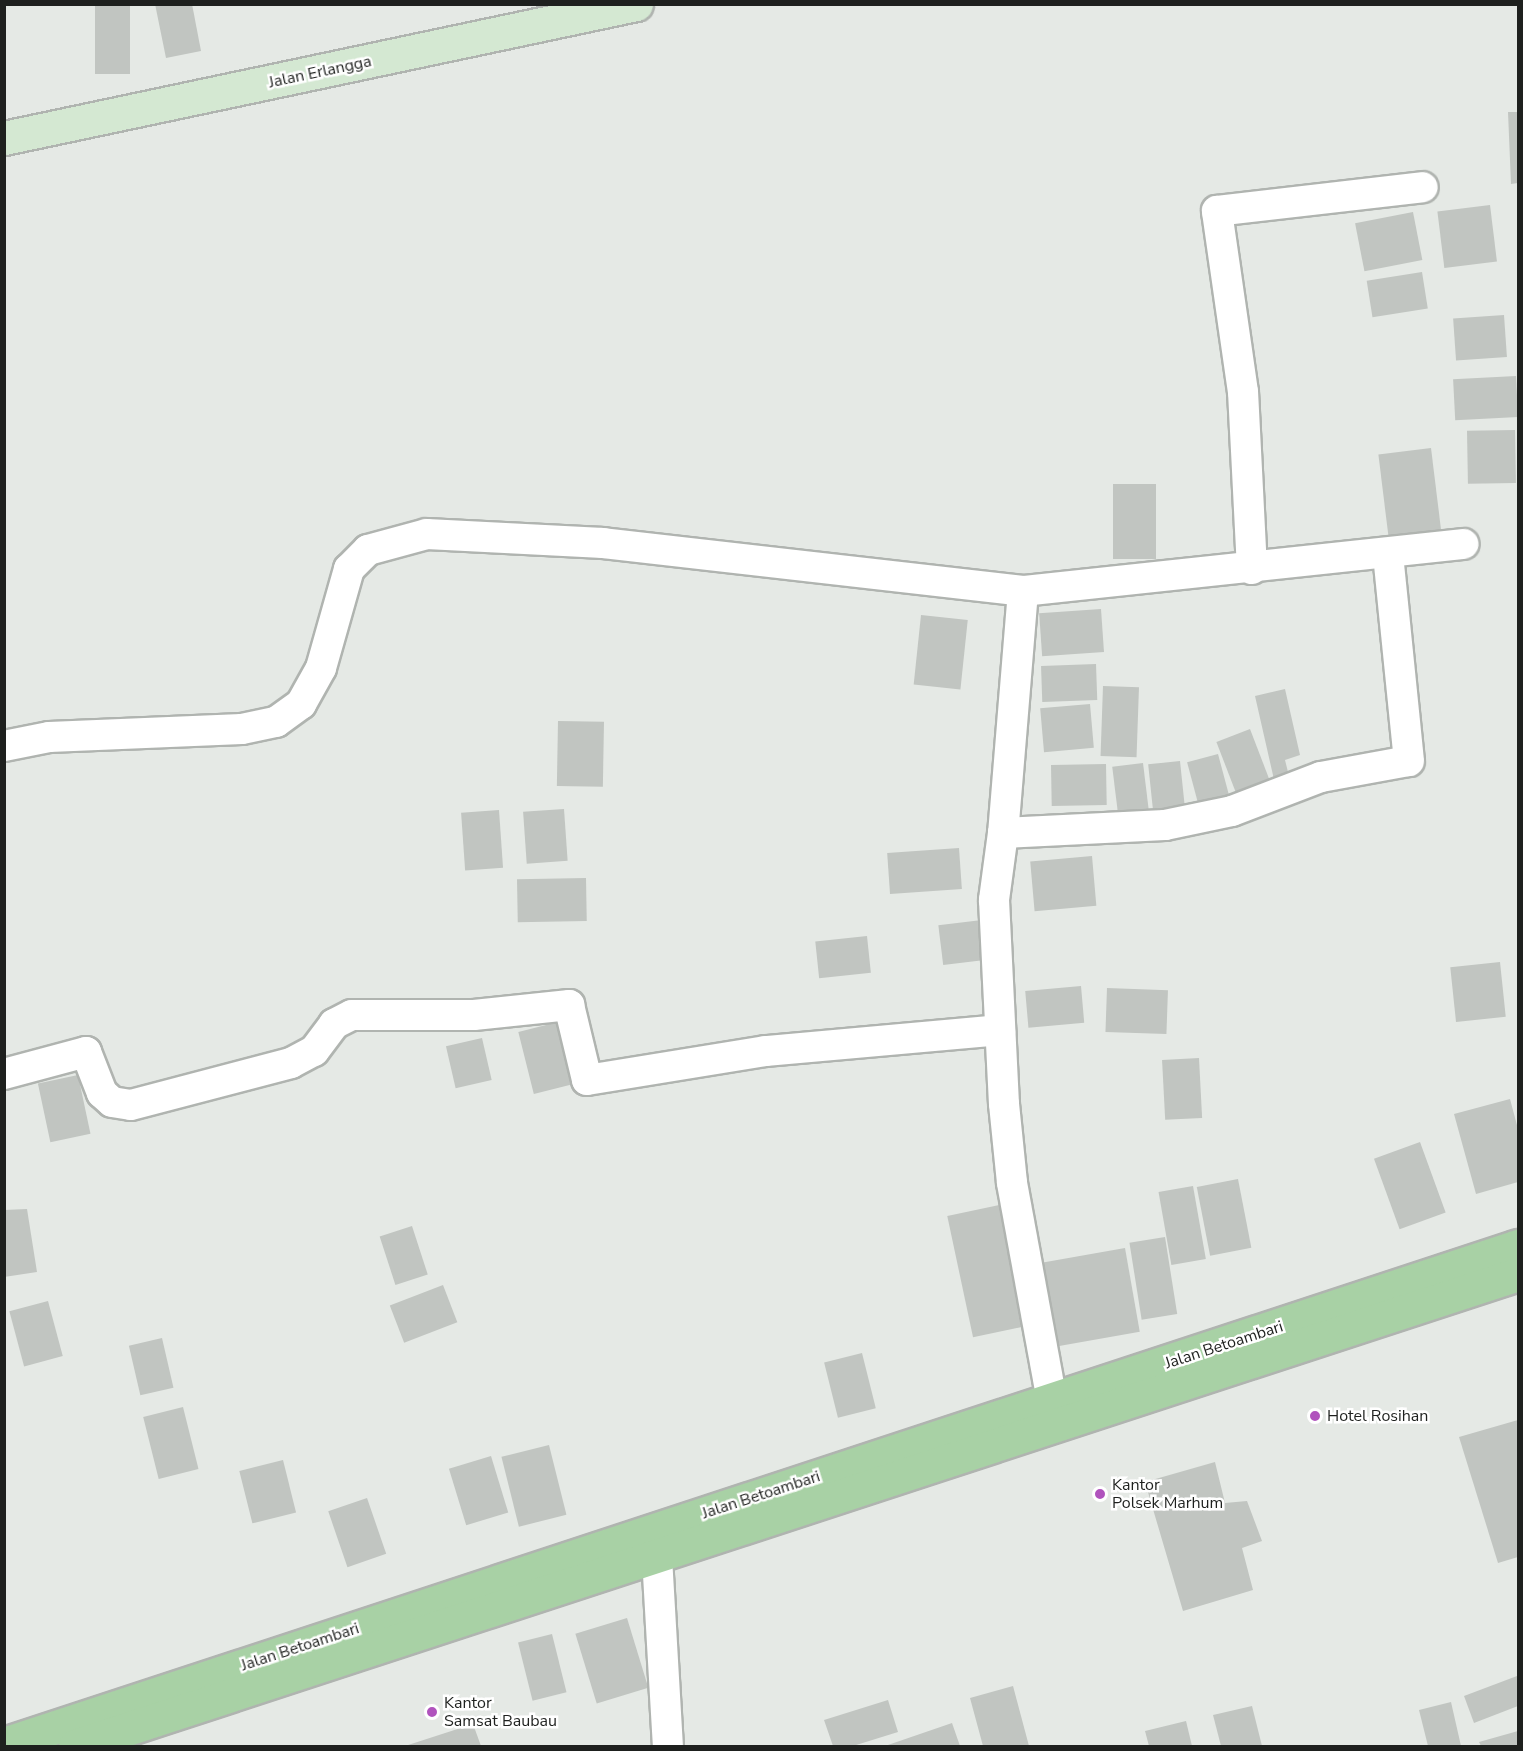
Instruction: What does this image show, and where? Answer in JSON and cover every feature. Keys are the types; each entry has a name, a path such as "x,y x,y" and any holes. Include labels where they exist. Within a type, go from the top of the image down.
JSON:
{"main road":[{"name":"Jalan Betoambari","path":"75,1746 213,1688 1518,1246"},
{"name":"Jalan Betoambari","path":"4,1744 213,1688 657,1557 1518,1274"}],"street":[{"name":"Jalan Erlangga","path":"4,138 636,4"},
{"path":"1252,568 1243,392 1217,211 1423,187"},
{"path":"4,746 49,737 242,729 276,722 301,704 321,668 350,569 368,550 427,534 603,543 1023,591 1463,544"},
{"path":"1003,833 1165,825 1232,811 1321,777 1409,761 1388,553"},
{"path":"1023,591 1003,833 994,900 1000,1030 1012,1183 1052,1402"},
{"path":"4,1074 86,1052 102,1093 112,1102 131,1104 291,1063 314,1051 334,1024 352,1015 474,1015 569,1005 587,1080 766,1051 1000,1030"},
{"path":"657,1557 668,1746"}],"building":[{"path":"95,4 130,4 130,74 95,74"},
{"path":"155,4 192,4 201,51 166,58"},
{"path":"1508,112 1518,112 1518,183 1511,184"},
{"path":"1490,205 1497,262 1444,268 1437,211"},
{"path":"1413,212 1422,260 1364,271 1355,223"},
{"path":"1422,272 1428,309 1372,317 1367,281"},
{"path":"1504,315 1507,357 1456,360 1453,319"},
{"path":"1516,376 1518,417 1455,420 1453,379"},
{"path":"1515,430 1516,483 1468,484 1467,431"},
{"path":"1431,448 1442,536 1389,543 1378,454"},
{"path":"1113,484 1156,484 1156,559 1113,559"},
{"path":"1101,609 1104,652 1042,656 1039,613"},
{"path":"921,615 968,620 960,690 914,685"},
{"path":"1096,664 1097,700 1042,702 1041,666"},
{"path":"1103,686 1139,687 1137,757 1101,756"},
{"path":"1285,689 1300,755 1285,760 1290,780 1275,784 1255,696"},
{"path":"1090,704 1094,748 1044,752 1040,708"},
{"path":"558,721 604,722 603,787 557,786"},
{"path":"1250,729 1271,783 1237,796 1216,742"},
{"path":"1218,754 1230,798 1199,807 1187,762"},
{"path":"1180,761 1185,809 1153,812 1148,764"},
{"path":"1143,763 1149,813 1118,816 1112,767"},
{"path":"1106,764 1107,805 1052,806 1051,765"},
{"path":"564,809 568,861 527,864 523,812"},
{"path":"499,810 503,868 465,871 461,813"},
{"path":"959,848 962,889 890,894 887,853"},
{"path":"1092,856 1096,906 1035,911 1030,861"},
{"path":"586,878 587,921 518,922 517,879"},
{"path":"982,920 987,960 943,965 938,925"},
{"path":"867,936 871,973 819,978 815,941"},
{"path":"1500,962 1506,1017 1456,1022 1450,967"},
{"path":"1081,986 1084,1023 1028,1028 1025,991"},
{"path":"1107,988 1168,990 1166,1034 1105,1032"},
{"path":"562,1021 577,1083 534,1094 518,1032"},
{"path":"482,1038 492,1080 456,1088 446,1046"},
{"path":"1199,1058 1202,1118 1165,1120 1162,1060"},
{"path":"78,1075 90,1134 50,1142 38,1084"},
{"path":"1510,1099 1518,1129 1518,1182 1476,1194 1454,1114"},
{"path":"1420,1142 1446,1212 1400,1229 1374,1159"},
{"path":"1238,1179 1251,1248 1210,1256 1197,1187"},
{"path":"1193,1186 1206,1259 1171,1265 1159,1192"},
{"path":"1004,1204 1030,1325 973,1337 947,1216"},
{"path":"27,1209 37,1272 4,1277 4,1210"},
{"path":"412,1226 428,1275 395,1285 380,1237"},
{"path":"1165,1237 1177,1314 1142,1320 1129,1243"},
{"path":"1125,1248 1140,1332 1052,1347 1037,1263"},
{"path":"443,1285 457,1322 404,1343 390,1305"},
{"path":"48,1301 63,1356 24,1366 9,1311"},
{"path":"162,1338 173,1388 140,1395 129,1346"},
{"path":"862,1353 876,1408 838,1418 824,1362"},
{"path":"183,1407 198,1469 159,1479 143,1417"},
{"path":"1518,1420 1518,1557 1498,1563 1459,1437"},
{"path":"549,1445 566,1515 519,1527 501,1457"},
{"path":"491,1456 508,1512 466,1525 449,1469"},
{"path":"283,1460 296,1512 252,1523 239,1471"},
{"path":"1215,1462 1225,1503 1247,1501 1262,1541 1242,1548 1253,1590 1183,1611 1145,1482"},
{"path":"367,1498 386,1554 347,1567 328,1511"},
{"path":"627,1618 648,1688 597,1704 575,1634"},
{"path":"552,1634 567,1692 533,1701 518,1642"},
{"path":"1517,1676 1518,1706 1474,1723 1464,1696"},
{"path":"1013,1686 1029,1746 983,1746 970,1698"},
{"path":"888,1700 898,1732 853,1746 833,1746 824,1720"},
{"path":"1451,1702 1461,1746 1428,1746 1419,1710"},
{"path":"1252,1706 1262,1746 1221,1746 1213,1715"},
{"path":"1186,1721 1192,1746 1149,1746 1145,1731"},
{"path":"952,1723 960,1746 885,1746"},
{"path":"473,1724 481,1746 405,1746"},
{"path":"1518,1731 1518,1746 1481,1746 1479,1742"}],"place":[{"name":"Hotel Rosihan","path":"1315,1416"},
{"name":"Kantor Polsek Marhum","path":"1100,1494"},
{"name":"Kantor Samsat Baubau","path":"432,1712"}]}
